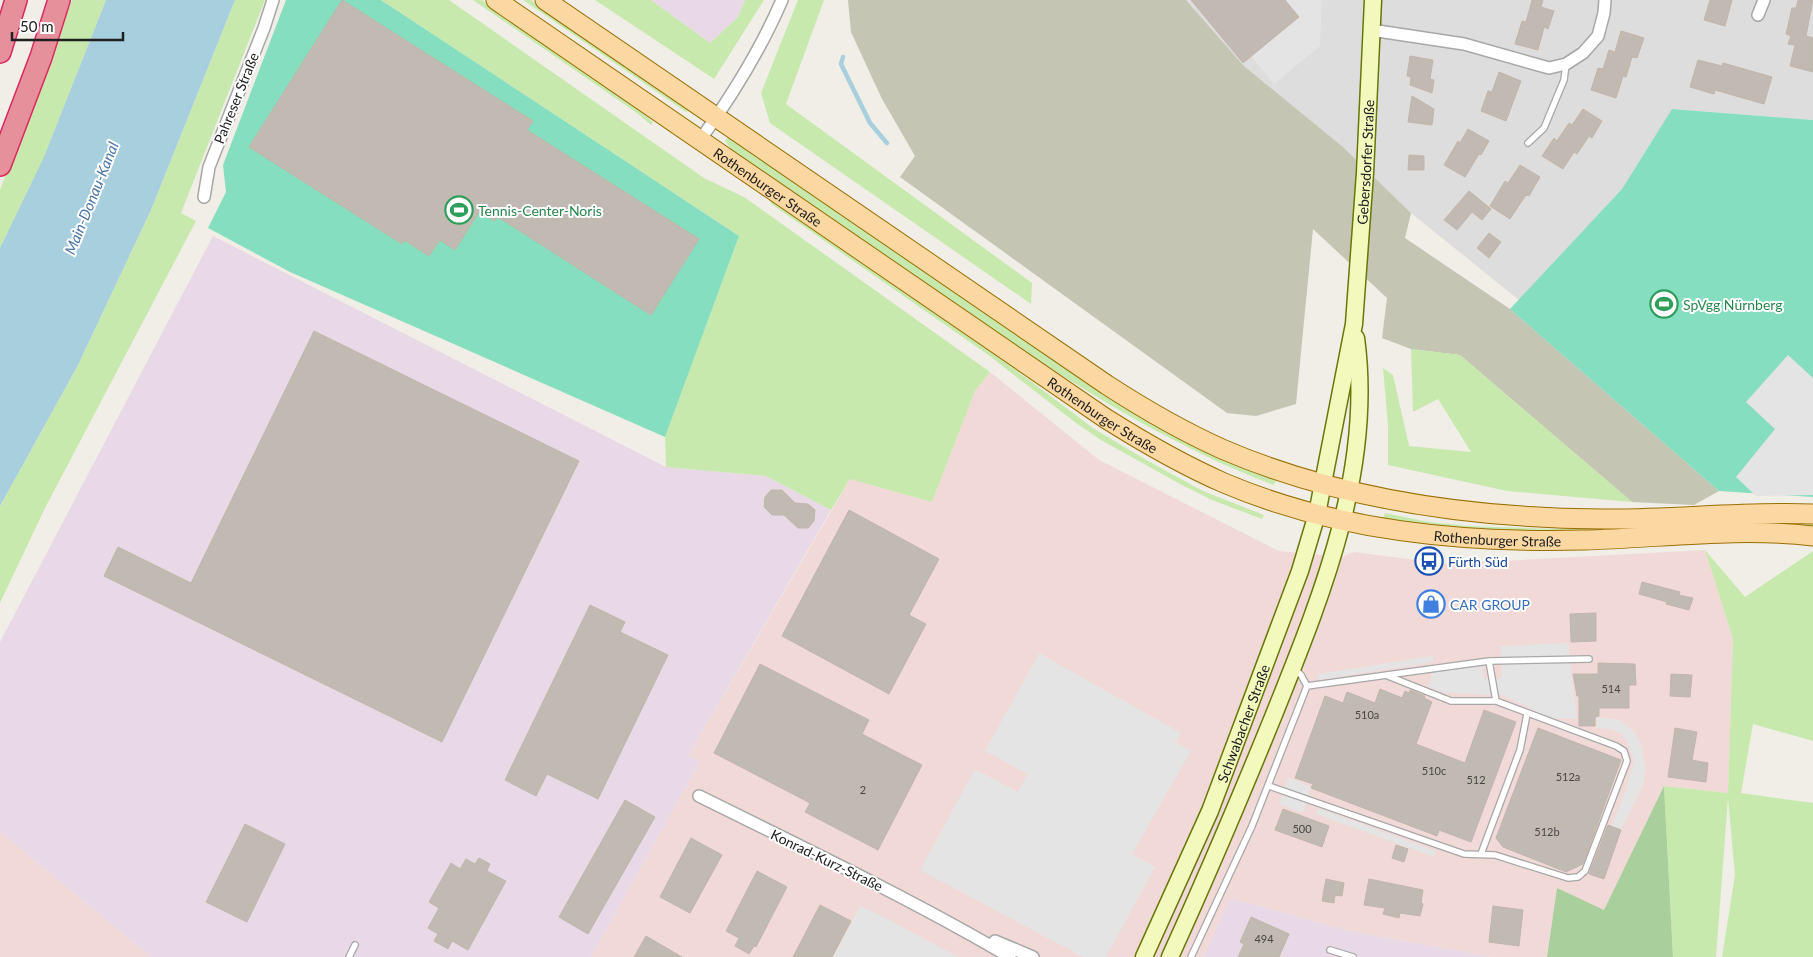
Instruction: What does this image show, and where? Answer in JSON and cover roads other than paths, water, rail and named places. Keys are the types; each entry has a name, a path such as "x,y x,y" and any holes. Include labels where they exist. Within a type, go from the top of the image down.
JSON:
{"highway":[{"path":"0,52 16,0"},
{"path":"0,165 41,57 59,0"}],"main road":[{"name":"Rothenburger Straße","path":"496,0 1131,435 1223,482 1261,497 1317,514 1413,532 1507,540 1584,540 1766,532 1813,536"},
{"name":"Rothenburger Straße","path":"545,0 1066,358 1131,400 1176,426 1221,448 1267,466 1351,490 1458,509 1542,517 1603,519 1813,514"},
{"name":"Gebersdorfer Straße","path":"1324,483 1354,324 1365,173 1373,0"},
{"name":"Gebersdorfer Straße","path":"1351,490 1355,464 1358,405 1358,358 1354,324"},
{"name":"Schwabacher Straße","path":"1144,957 1210,812 1275,642 1300,571 1324,483"},
{"name":"Schwabacher Straße","path":"1170,957 1231,822 1293,667 1330,565 1351,490"}],"street":[{"name":"Pahreser Straße","path":"204,197 209,167 264,28 273,0"},
{"path":"700,140 749,67 782,0"},
{"path":"1372,30 1464,44 1549,68 1566,64 1582,53 1598,36 1605,0"},
{"path":"1758,15 1764,0"},
{"name":"Konrad-Kurz-Straße","path":"700,796 954,924 1010,957"},
{"name":"Konrad-Kurz-Straße","path":"954,924 1033,957"}],"lane":[{"path":"1528,143 1544,128 1564,80 1566,64"},
{"path":"1307,686 1489,661 1588,659"},
{"path":"1489,661 1496,701"},
{"path":"1191,957 1269,786 1307,686 1302,675 1293,667"},
{"path":"1269,786 1464,854 1495,855 1568,878 1578,877 1585,871 1628,761 1624,752 1616,746 1496,701 1450,701 1386,675"},
{"path":"1481,854 1520,750 1527,714"},
{"path":"349,957 355,944"},
{"path":"1330,950 1353,957"}],"water":[{"name":"Main-Donau-Kanal","path":"106,0 235,0 151,210 77,367 0,506 0,248 44,157"}],"waterway":[{"path":"843,57 841,64 870,123 887,143"}],"place":[{"name":"Tennis-Center-Noris","path":"459,210"},
{"name":"SpVgg Nürnberg","path":"1664,304"},
{"name":"Fürth Süd","path":"1429,561"},
{"name":"CAR GROUP","path":"1431,604"}]}
